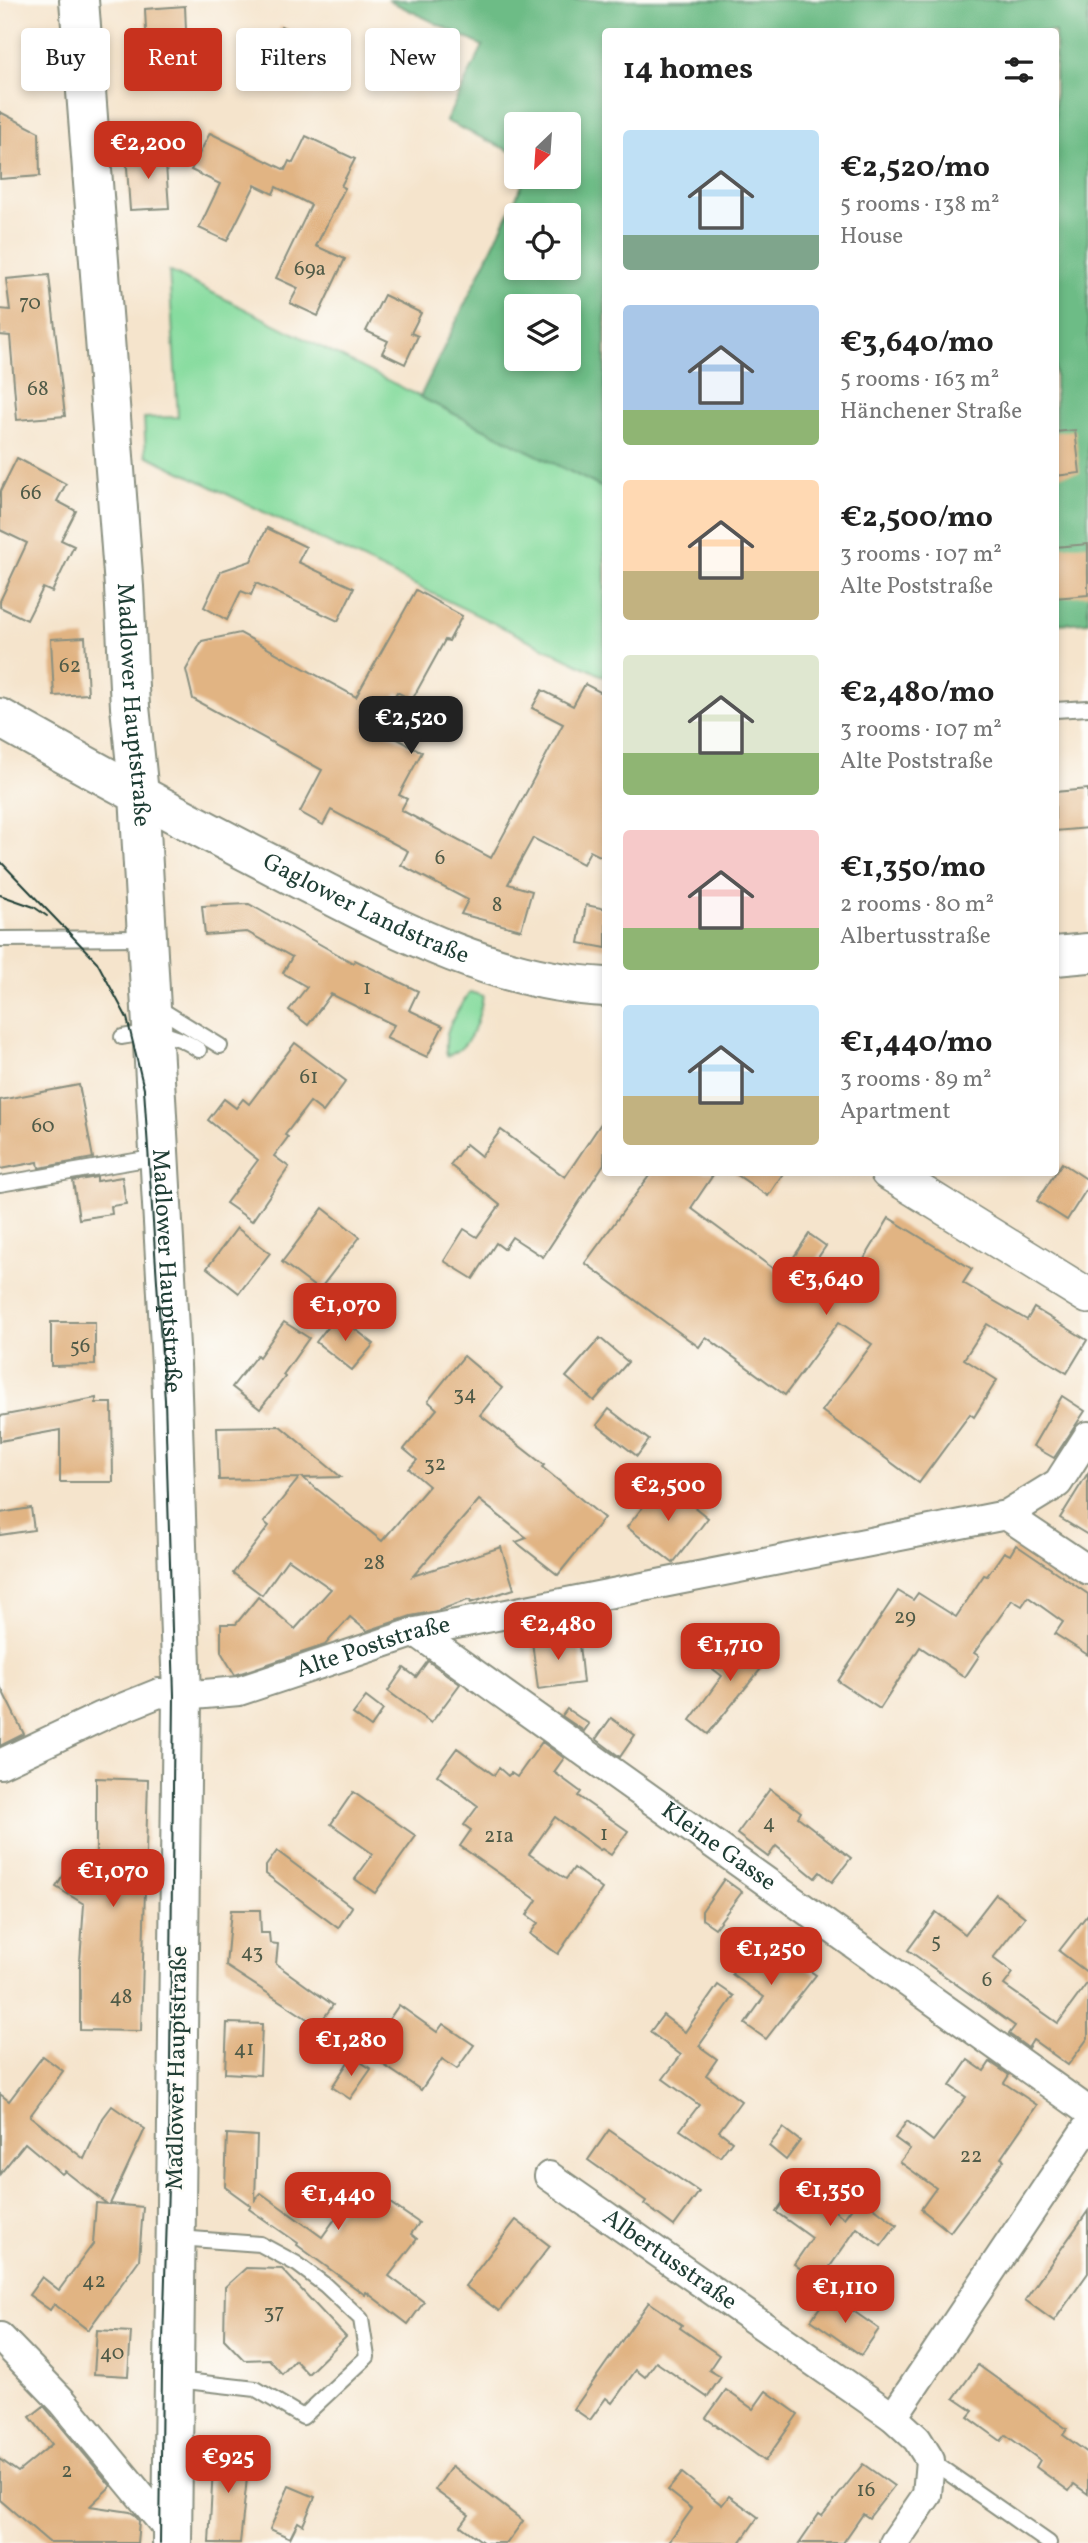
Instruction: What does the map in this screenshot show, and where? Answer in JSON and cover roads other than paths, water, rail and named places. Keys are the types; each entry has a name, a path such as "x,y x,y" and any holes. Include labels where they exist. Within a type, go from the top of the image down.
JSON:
{"main road":[{"name":"Madlower Hauptstraße","path":"79,0 124,587 130,706 139,794 147,938 142,1024 159,1156 171,1365 182,1696 176,2380 172,2539"},
{"name":"Gaglower Landstraße","path":"0,718 404,932 491,966 578,986 602,987"},
{"path":"1059,956 1088,953"}],"street":[{"path":"901,1176 1088,1296"},
{"name":"Alte Poststraße","path":"0,1764 102,1716 159,1693 182,1696 239,1691 416,1632 1006,1515 1058,1483 1088,1436"},
{"path":"1006,1515 1088,1570"},
{"name":"Kleine Gasse","path":"416,1632 1088,2111"},
{"path":"893,2417 1088,2126"},
{"name":"Albertusstraße","path":"550,2176 893,2417 917,2439 930,2460"},
{"path":"0,2337 63,2402 172,2539"},
{"path":"894,2543 927,2495 930,2460"}],"lane":[{"path":"1059,710 1088,708"},
{"path":"0,939 147,938"},
{"path":"142,1024 220,1046"},
{"path":"142,1024 182,1038 199,1050"},
{"path":"0,1184 159,1156"},
{"path":"176,2380 256,2389 303,2417 367,2357 362,2319 297,2264 260,2244 177,2238"},
{"path":"930,2460 1049,2543"}],"tram line":[{"path":"0,861 97,962 127,1018 144,1089 165,1400 174,1695 169,2155 160,2543"},
{"path":"0,895 34,907 47,916"}]}
